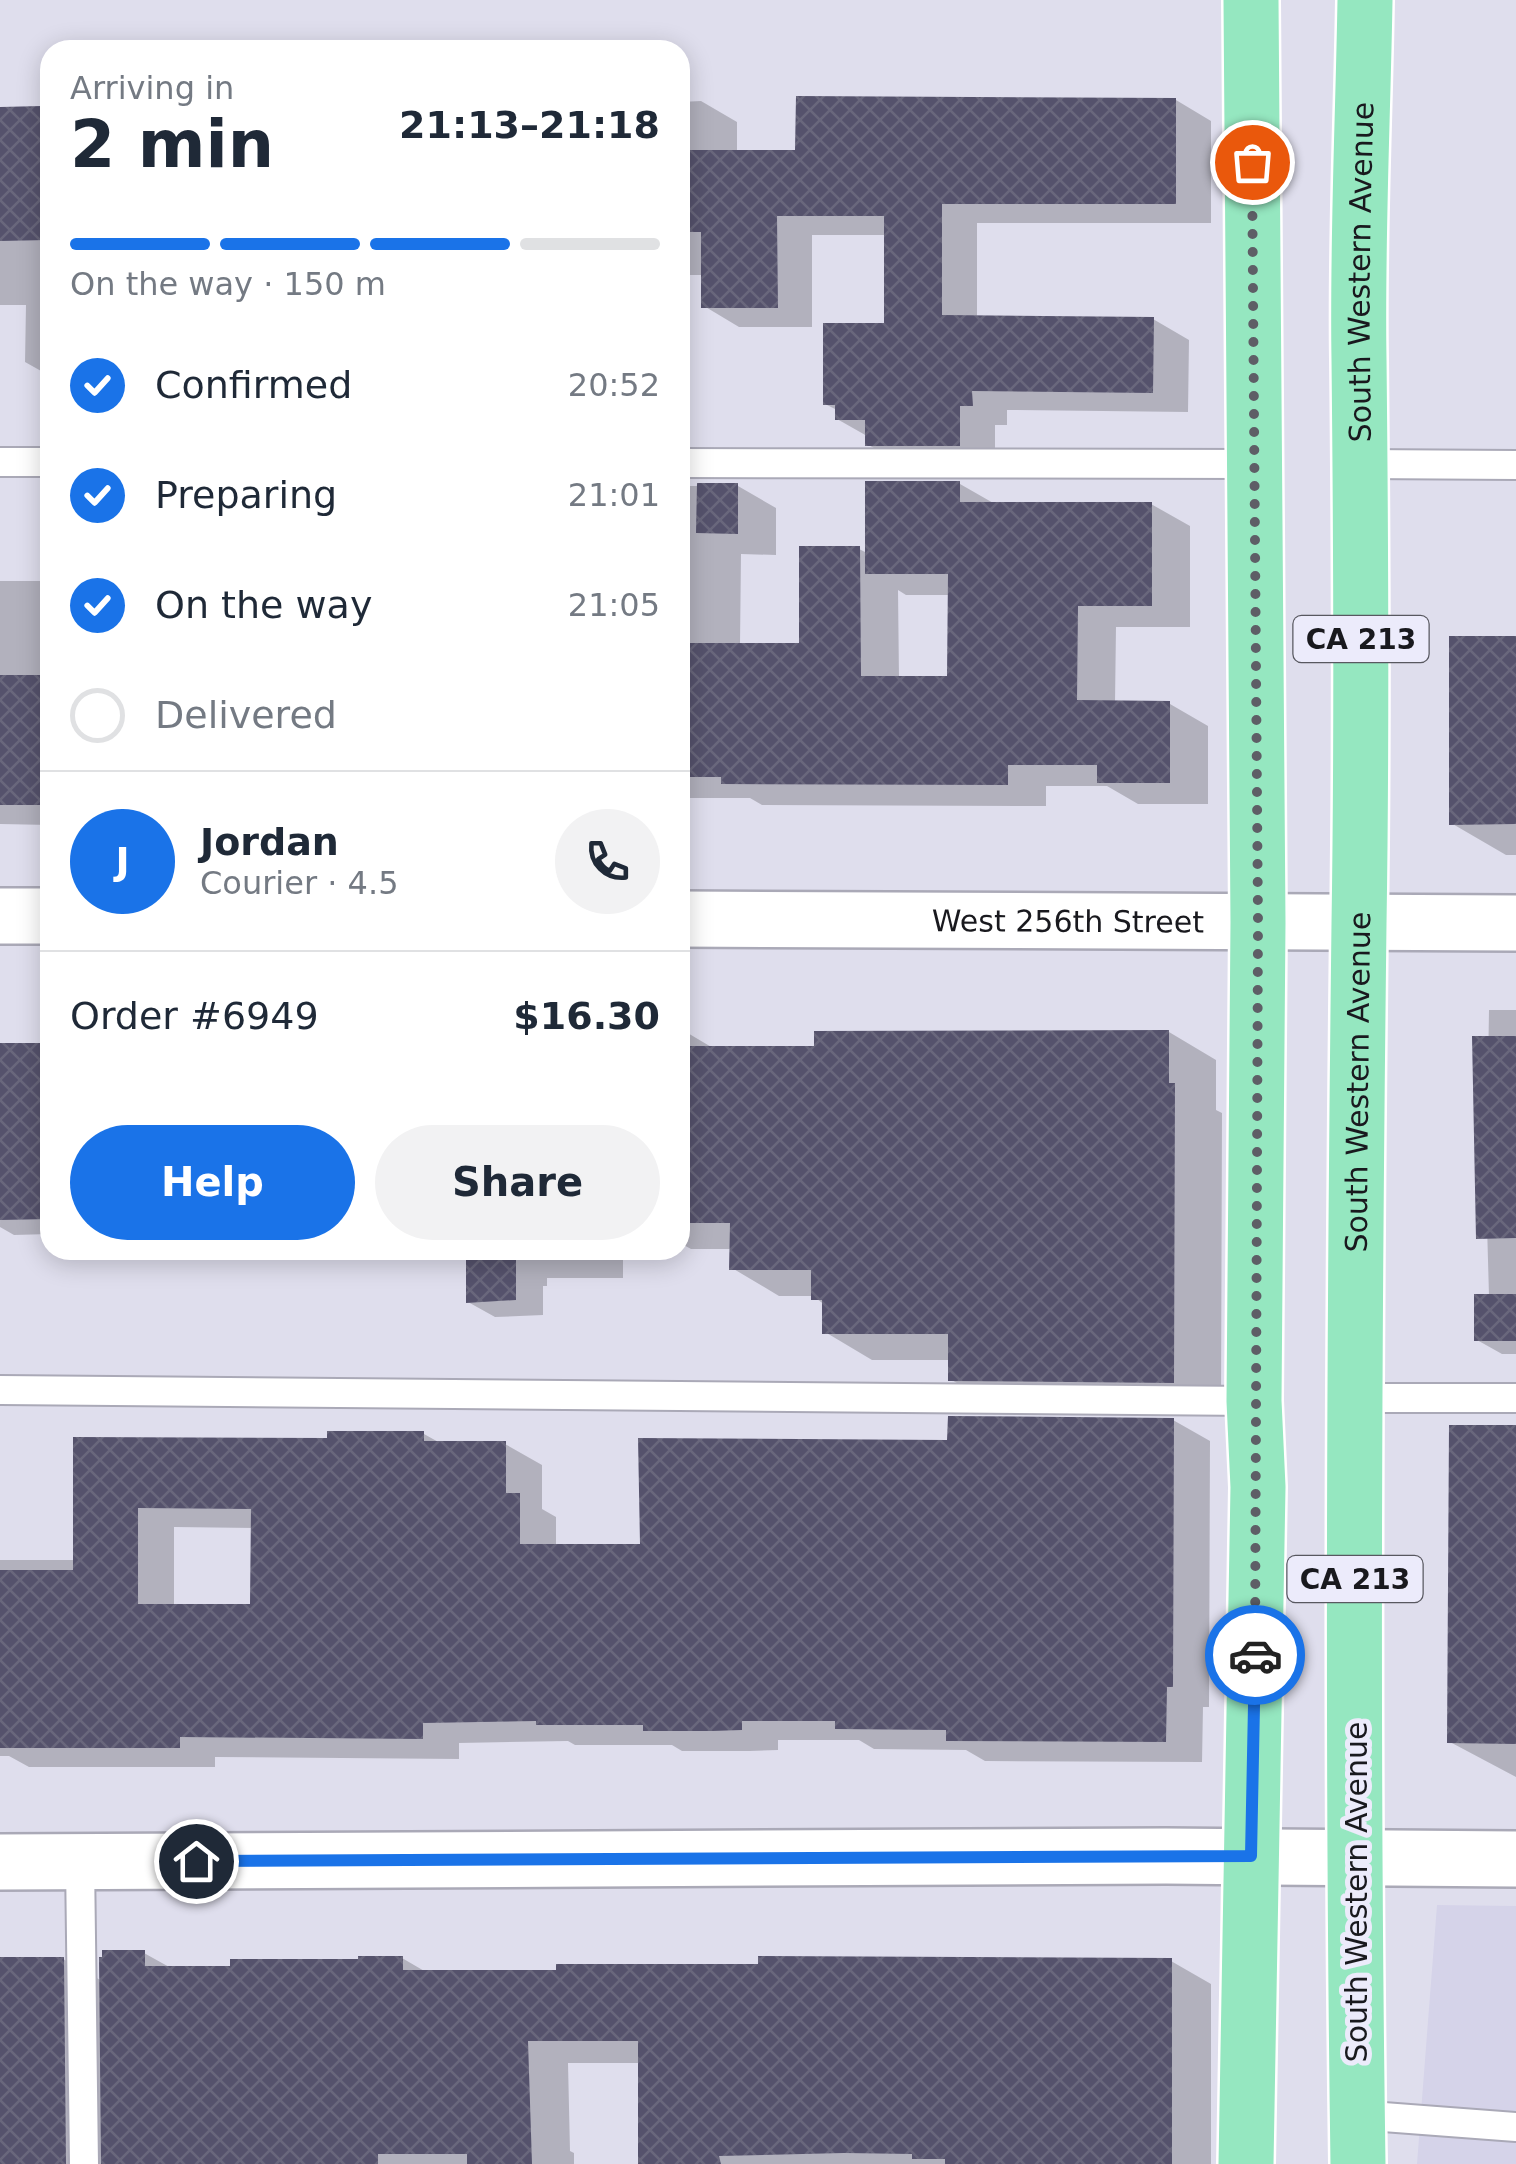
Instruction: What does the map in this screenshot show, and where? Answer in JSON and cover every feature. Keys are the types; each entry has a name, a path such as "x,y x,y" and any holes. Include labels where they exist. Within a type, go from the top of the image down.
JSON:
{"main road":[{"name":"CA 213","path":"1246,2164 1258,1487 1254,1401 1258,922 1251,0"},
{"name":"South Western Avenue","path":"1357,2140 1353,1300 1360,922 1362,464 1358,356 1364,0"}],"street":[{"path":"0,916 40,916"},
{"name":"West 256th Street","path":"690,919 1516,924"},
{"path":"0,1862 1251,1856 1516,1859"}],"lane":[{"path":"0,462 40,462"},
{"path":"690,463 1253,464"},
{"path":"1362,464 1516,464"},
{"path":"0,1390 1254,1401"},
{"path":"1356,1398 1516,1398"},
{"path":"80,1862 84,2164"},
{"path":"1357,2140 1516,2127"}],"shaded area":[{"path":"1437,1905 1516,1906 1516,2164 1417,2164"}],"building":[{"path":"796,96 1176,98 1176,204 942,204 942,315 1154,317 1153,393 972,391 973,406 960,406 960,446 865,446 865,420 835,420 835,405 823,405 823,323 884,323 884,216 777,216 778,308 701,308 701,232 690,232 690,150 795,150"},
{"path":"40,106 40,240 0,241 0,107"},
{"path":"865,481 960,481 960,502 1152,502 1152,606 1078,606 1077,700 1170,701 1170,783 1097,783 1097,765 1008,765 1008,785 721,784 721,777 690,777 690,643 799,643 799,546 860,546 861,676 947,676 948,574 865,574"},
{"path":"697,483 738,483 738,534 696,533"},
{"path":"1449,636 1516,636 1516,824 1449,825"},
{"path":"0,675 40,675 40,805 0,805"},
{"path":"1169,1030 1169,1083 1175,1083 1174,1383 948,1381 948,1334 822,1334 822,1300 811,1300 811,1270 729,1270 730,1223 690,1223 690,1046 814,1046 814,1031"},
{"path":"1472,1036 1516,1036 1516,1238 1476,1239"},
{"path":"0,1043 40,1043 40,1219 0,1220"},
{"path":"466,1260 516,1260 516,1300 466,1303"},
{"path":"1474,1294 1516,1294 1516,1341 1474,1341"},
{"path":"948,1416 1174,1418 1173,1687 1167,1687 1166,1742 946,1741 946,1730 835,1729 835,1721 742,1721 742,1730 643,1731 643,1725 536,1725 536,1721 423,1723 423,1739 180,1737 180,1748 0,1748 0,1570 73,1570 73,1437 327,1438 327,1431 424,1431 424,1441 506,1441 506,1493 520,1493 520,1544 640,1544 638,1438 947,1440","holes":["138,1508 251,1509 250,1604 138,1604"]},
{"path":"1449,1425 1516,1425 1516,1744 1447,1743"},
{"path":"102,1950 145,1950 145,1966 230,1966 230,1959 403,1956 403,1970 556,1970 556,1964 758,1964 758,1956 1172,1958 1172,2164 945,2164 945,2159 912,2159 912,2154 844,2153 719,2156 721,2164 638,2164 638,2041 528,2041 532,2164 467,2164 467,2154 378,2154 378,2164 101,2164"},
{"path":"0,1957 64,1957 66,2164 0,2164"}],"way so far":[{"path":"1252,162 1258,922 1255,1655"}],"route":[{"path":"196,1861 1251,1856 1255,1655"}]}
